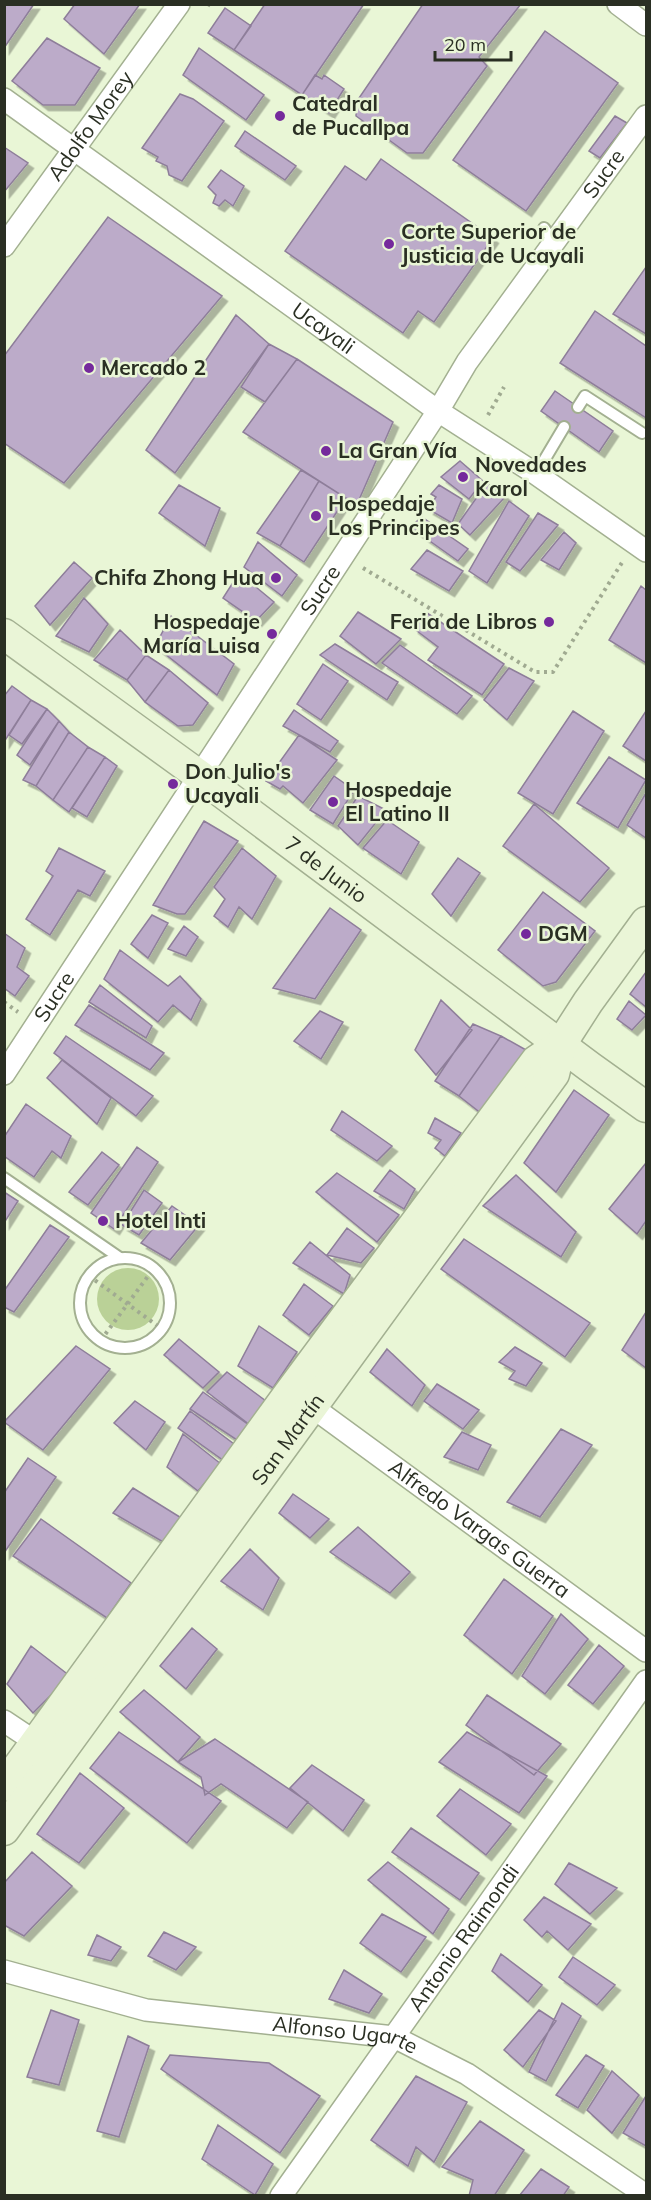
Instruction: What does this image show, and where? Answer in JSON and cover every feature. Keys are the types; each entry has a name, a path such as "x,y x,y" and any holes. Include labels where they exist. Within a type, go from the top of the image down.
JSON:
{"main road":[{"name":"7 de Junio","path":"4,634 200,776 646,1107"},
{"name":"San Martín","path":"4,1830 47,1750 301,1399 554,1074 561,1044 588,1002 646,922"},
{"name":"San Martín","path":"4,1786 47,1750"}],"street":[{"name":"Adolfo Morey","path":"4,246 76,150 179,4"},
{"path":"618,4 646,25"},
{"name":"Ucayali","path":"4,99 438,411 536,474 641,547"},
{"name":"Sucre","path":"4,1074 438,411 549,236 646,116"},
{"name":"Alfredo Vargas Guerra","path":"301,1399 646,1651"},
{"name":"Antonio Raimondi","path":"281,2196 646,1681"},
{"path":"4,1721 47,1750"},
{"name":"Alfonso Ugarte","path":"4,1971 146,2010 394,2037 467,2074 646,2195"}],"lane":[{"path":"578,407 585,396 642,434"},
{"path":"536,474 564,427"},
{"path":"4,1178 120,1258"},
{"path":"120,1258 135,1258 154,1268 168,1286 171,1301 169,1316 162,1329 151,1340 138,1346 123,1348 101,1340 86,1325 81,1311 80,1296 89,1276 106,1262 120,1258"}],"path":[{"path":"476,436 504,387"},
{"path":"342,555 535,672 553,672 641,547"},
{"path":"101,1340 154,1268"},
{"path":"89,1276 162,1329"}],"green space":[{"path":"128,1268 145,1273 150,1277 154,1282 159,1299 154,1316 150,1321 145,1325 128,1330 111,1325 106,1321 102,1316 97,1299 102,1282 106,1277 111,1273"}],"building":[{"path":"6,4 34,4 4,48 4,7"},
{"path":"75,4 140,4 104,54 64,19"},
{"path":"265,4 364,4 302,95 234,50"},
{"path":"423,4 521,4 479,57 487,66 423,153 407,153 356,116 357,101"},
{"path":"225,8 251,26 234,50 208,33"},
{"path":"545,31 618,83 526,211 453,160"},
{"path":"47,38 100,68 75,105 43,105 12,81"},
{"path":"199,48 264,95 246,120 183,75"},
{"path":"315,75 322,79 324,75 344,89 329,113 302,95"},
{"path":"180,94 193,99 224,121 182,181 169,175 167,166 156,161 158,157 142,148"},
{"path":"615,116 627,123 600,158 589,151"},
{"path":"245,131 296,166 285,180 235,146"},
{"path":"4,147 28,163 4,192"},
{"name":"Corte Superior de Justicia de Ucayali","path":"381,159 493,238 434,322 418,311 403,333 285,251 345,166 366,180"},
{"path":"221,170 244,186 233,206 225,200 219,206 213,203 216,195 208,187"},
{"name":"Mercado 2","path":"108,217 222,296 64,483 4,443 4,356"},
{"path":"646,267 646,334 613,314"},
{"path":"595,311 646,346 646,418 560,363"},
{"path":"236,315 269,344 175,473 146,450"},
{"path":"269,344 297,359 265,402 241,387"},
{"name":"La Gran Vía","path":"297,359 393,422 355,509 346,498 243,432"},
{"path":"555,391 613,431 599,452 541,411"},
{"path":"460,461 483,481 469,499 441,477"},
{"path":"301,470 319,481 280,546 257,533"},
{"path":"319,481 346,498 304,562 280,546"},
{"path":"487,483 506,496 470,535 458,524"},
{"path":"179,485 220,508 205,546 159,513"},
{"path":"439,485 462,499 452,523 428,509 436,497 431,494"},
{"path":"509,501 529,516 487,583 469,571"},
{"path":"538,513 558,525 520,571 506,562"},
{"path":"422,517 468,549 458,561 410,527"},
{"path":"564,532 576,543 559,570 541,560"},
{"path":"258,542 297,575 282,596 244,567"},
{"path":"427,550 463,571 449,591 411,569"},
{"path":"74,562 92,578 50,625 35,606"},
{"path":"239,573 274,602 256,621 223,598"},
{"path":"641,586 646,590 646,663 609,640"},
{"path":"84,598 108,624 89,652 56,636"},
{"path":"358,612 401,639 376,664 340,636"},
{"path":"427,613 504,664 482,695 428,660 438,647 413,628"},
{"path":"171,616 234,664 217,695 155,646"},
{"path":"120,630 146,655 127,680 94,660"},
{"path":"335,644 398,682 387,700 320,655"},
{"path":"400,645 472,696 457,714 382,663"},
{"path":"146,655 169,670 145,702 127,680"},
{"path":"323,664 348,681 321,720 297,704"},
{"path":"509,668 534,681 507,720 484,700"},
{"path":"169,670 208,703 193,725 178,726 145,702"},
{"path":"12,686 31,700 4,742 4,696"},
{"path":"31,700 47,709 22,744 9,735"},
{"path":"47,709 59,721 30,765 17,755"},
{"path":"294,710 338,741 330,752 283,726"},
{"path":"573,711 604,731 553,814 518,793"},
{"path":"646,711 646,761 623,746"},
{"path":"59,721 69,732 36,786 23,780"},
{"path":"69,732 88,747 53,800 36,786"},
{"path":"299,735 337,760 303,803 283,786 280,789 266,781"},
{"path":"88,747 105,757 69,812 53,800"},
{"path":"105,757 117,766 87,817 72,808"},
{"path":"609,757 646,780 618,828 577,803"},
{"path":"334,776 354,790 333,824 310,810"},
{"path":"646,793 646,838 627,825"},
{"path":"358,796 386,810 358,845 338,826"},
{"path":"534,804 609,868 580,902 503,846"},
{"path":"387,820 419,842 401,874 363,848"},
{"path":"204,821 238,841 185,914 177,914 153,905"},
{"path":"59,848 105,871 90,896 78,890 50,935 26,919 53,876 46,871"},
{"path":"242,848 276,876 252,919 239,907 228,927 214,916 225,899 214,887"},
{"path":"458,858 480,873 451,916 432,894"},
{"path":"543,892 595,931 556,982 543,986 498,950"},
{"path":"330,908 361,930 315,999 273,988"},
{"path":"152,915 168,923 148,958 131,944"},
{"path":"184,926 198,937 186,956 168,949"},
{"path":"4,933 25,948 17,967 29,976 15,996 4,988"},
{"path":"120,950 168,986 180,976 201,999 191,1020 173,1005 158,1022 104,979"},
{"path":"646,972 646,1007 630,994"},
{"path":"100,985 152,1026 146,1038 89,1002"},
{"path":"441,1000 472,1030 436,1075 415,1050"},
{"path":"629,1001 646,1015 632,1030 617,1019"},
{"path":"89,1005 164,1053 150,1070 75,1025"},
{"path":"320,1011 343,1022 321,1059 294,1041"},
{"path":"473,1024 501,1036 459,1096 435,1081"},
{"path":"66,1036 153,1096 136,1116 54,1053"},
{"path":"501,1036 535,1055 482,1114 459,1096"},
{"path":"62,1060 111,1098 97,1124 47,1078"},
{"path":"574,1090 609,1115 556,1192 524,1163"},
{"path":"26,1104 71,1136 61,1158 52,1151 34,1177 4,1156 4,1137"},
{"path":"342,1111 392,1146 377,1161 331,1130"},
{"path":"435,1118 461,1133 445,1156 435,1148 441,1140 428,1133"},
{"path":"137,1147 158,1162 114,1229 91,1213"},
{"path":"102,1152 119,1165 88,1205 69,1192"},
{"path":"646,1163 646,1221 637,1234 609,1209"},
{"path":"390,1170 415,1189 404,1209 374,1191"},
{"path":"337,1173 399,1215 377,1242 316,1192"},
{"path":"516,1175 576,1232 561,1257 483,1206"},
{"path":"144,1190 162,1203 139,1235 122,1225"},
{"path":"4,1192 18,1201 4,1223"},
{"path":"172,1206 199,1225 170,1260 141,1243"},
{"path":"50,1225 69,1237 14,1312 4,1307 4,1291"},
{"path":"347,1228 374,1248 361,1263 327,1255"},
{"path":"464,1239 590,1323 565,1357 441,1269"},
{"path":"310,1242 350,1275 344,1294 293,1263"},
{"path":"304,1284 333,1306 309,1335 283,1315"},
{"path":"646,1312 646,1368 622,1350"},
{"path":"259,1326 297,1352 273,1388 238,1366"},
{"path":"179,1339 219,1372 203,1388 164,1355"},
{"path":"76,1346 110,1369 43,1450 4,1422"},
{"path":"515,1347 542,1363 526,1386 509,1379 515,1371 499,1362"},
{"path":"387,1349 425,1385 412,1406 370,1372"},
{"path":"227,1372 270,1404 250,1425 207,1392"},
{"path":"437,1384 479,1410 463,1429 424,1401"},
{"path":"203,1392 253,1428 240,1442 190,1409"},
{"path":"135,1401 165,1422 146,1450 114,1423"},
{"path":"190,1411 238,1447 227,1463 178,1428"},
{"path":"561,1429 592,1445 540,1517 507,1502"},
{"path":"462,1432 491,1445 478,1470 444,1457"},
{"path":"183,1434 221,1464 198,1491 167,1467"},
{"path":"28,1458 56,1477 4,1553 4,1493"},
{"path":"133,1488 183,1519 165,1543 113,1513"},
{"path":"293,1494 329,1519 310,1538 279,1513"},
{"path":"41,1519 131,1583 107,1618 13,1556"},
{"path":"358,1527 410,1572 390,1593 330,1552"},
{"path":"250,1549 279,1578 263,1610 221,1581"},
{"path":"504,1579 553,1616 512,1674 464,1635"},
{"path":"561,1614 588,1639 545,1694 522,1676"},
{"path":"192,1628 217,1649 186,1689 160,1666"},
{"path":"599,1645 624,1666 593,1704 568,1685"},
{"path":"31,1646 70,1676 33,1713 7,1684"},
{"path":"144,1690 200,1737 178,1762 120,1712"},
{"path":"487,1695 561,1744 534,1775 466,1725"},
{"path":"119,1732 221,1801 187,1843 90,1768"},
{"path":"467,1732 547,1776 519,1813 439,1762"},
{"path":"215,1739 308,1802 287,1828 221,1784 205,1795 201,1777 178,1762"},
{"path":"312,1765 364,1800 343,1831 290,1788"},
{"path":"80,1773 124,1808 79,1863 37,1834"},
{"path":"460,1789 511,1824 486,1855 437,1816"},
{"path":"411,1828 479,1873 460,1900 392,1852"},
{"path":"32,1852 72,1886 24,1936 4,1925 4,1883"},
{"path":"388,1862 449,1909 433,1934 368,1880"},
{"path":"569,1863 617,1888 590,1914 555,1884"},
{"path":"544,1897 591,1924 568,1950 547,1931 542,1937 524,1920"},
{"path":"382,1914 426,1937 401,1972 360,1943"},
{"path":"164,1932 196,1947 176,1970 148,1956"},
{"path":"97,1935 121,1947 111,1961 88,1955"},
{"path":"501,1954 542,1985 528,2002 492,1971"},
{"path":"573,1957 615,1985 597,2005 559,1977"},
{"path":"344,1970 382,1994 369,2013 329,1999"},
{"path":"562,2003 581,2016 546,2081 529,2072"},
{"path":"51,2010 79,2020 59,2085 27,2077"},
{"path":"539,2010 556,2021 523,2067 504,2050"},
{"path":"128,2036 149,2046 119,2137 97,2131"},
{"path":"170,2055 269,2063 320,2096 280,2153 161,2069"},
{"path":"586,2055 604,2066 578,2108 556,2095"},
{"path":"612,2071 639,2095 612,2133 587,2110"},
{"path":"416,2076 467,2102 434,2162 416,2147 408,2166 371,2140"},
{"path":"646,2096 646,2146 623,2133"},
{"path":"480,2121 524,2150 494,2196 469,2196 473,2180 442,2167"},
{"path":"218,2125 273,2164 255,2195 202,2159"},
{"path":"541,2169 569,2187 563,2196 519,2196"}],"place":[{"name":"Catedral de Pucallpa","path":"280,116"},
{"name":"Corte Superior de Justicia de Ucayali","path":"389,244"},
{"name":"Mercado 2","path":"89,368"},
{"name":"La Gran Vía","path":"326,451"},
{"name":"Novedades Karol","path":"463,477"},
{"name":"Hospedaje Los Principes","path":"316,516"},
{"name":"Chifa Zhong Hua","path":"276,578"},
{"name":"Feria de Libros","path":"549,622"},
{"name":"Hospedaje María Luisa","path":"272,634"},
{"name":"Don Julio's Ucayali","path":"173,784"},
{"name":"Hospedaje El Latino II","path":"333,802"},
{"name":"DGM","path":"526,934"},
{"name":"Hotel Inti","path":"103,1221"}]}
